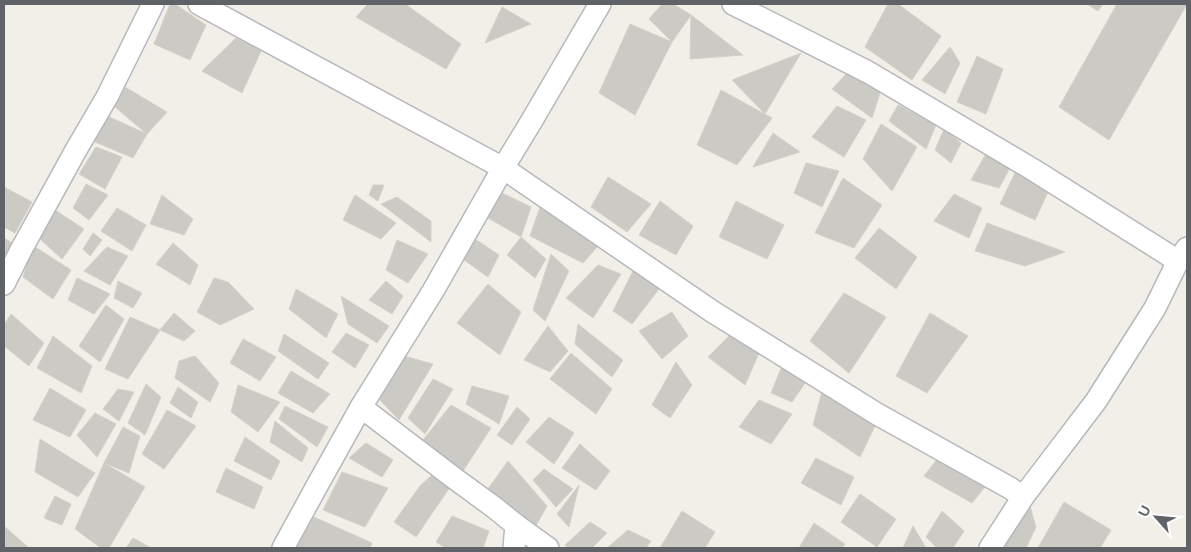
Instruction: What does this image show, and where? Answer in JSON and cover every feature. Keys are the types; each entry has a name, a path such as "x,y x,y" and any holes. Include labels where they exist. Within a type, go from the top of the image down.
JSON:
{"street":[{"path":"4,284 71,158 107,97 154,4"},
{"path":"199,4 503,168 713,312 877,414 1023,497"},
{"path":"283,548 361,407 433,291 600,4"},
{"path":"733,4 868,72 1182,255 1155,308 1096,401 1023,497 990,548"},
{"path":"361,407 548,548"},
{"path":"514,548 516,525"}],"building":[{"path":"170,4 175,4 206,25 190,60 154,44"},
{"path":"368,4 405,4 461,44 446,69 356,17"},
{"path":"662,4 673,4 691,15 672,42 649,19"},
{"path":"888,4 898,4 941,36 912,80 865,47"},
{"path":"1087,4 1103,4 1098,11"},
{"path":"1117,4 1187,4 1109,140 1059,107"},
{"path":"502,7 531,24 485,43"},
{"path":"691,15 743,55 690,59"},
{"path":"630,24 672,42 635,115 599,93"},
{"path":"236,38 261,51 242,93 202,71"},
{"path":"950,47 960,63 945,94 922,80"},
{"path":"801,53 765,114 732,80"},
{"path":"977,56 1003,69 986,114 957,102"},
{"path":"849,71 884,81 872,118 832,89"},
{"path":"125,87 167,112 147,134 115,107"},
{"path":"721,90 772,118 737,165 697,145"},
{"path":"898,105 936,125 926,149 889,121"},
{"path":"837,106 866,120 844,157 812,137"},
{"path":"107,116 147,134 133,158 95,142"},
{"path":"881,124 917,147 892,191 863,159"},
{"path":"944,129 961,143 951,163 935,150"},
{"path":"773,133 800,152 753,167"},
{"path":"96,147 122,157 105,189 79,174"},
{"path":"987,152 1010,168 999,188 971,180"},
{"path":"806,163 839,171 822,207 794,193"},
{"path":"1016,171 1048,192 1035,220 1000,204"},
{"path":"608,177 651,204 627,232 591,207"},
{"path":"843,178 882,205 854,248 815,233"},
{"path":"86,184 108,195 89,220 73,208"},
{"path":"373,185 384,185 378,201 369,195"},
{"path":"4,187 32,202 15,233 4,227"},
{"path":"500,192 531,207 521,237 488,218"},
{"path":"954,194 982,208 969,238 934,221"},
{"path":"162,195 193,219 184,235 150,224"},
{"path":"355,195 396,223 381,239 343,220"},
{"path":"397,197 431,221 431,242 381,204"},
{"path":"660,201 693,226 676,255 639,235"},
{"path":"736,201 784,225 767,259 719,237"},
{"path":"541,204 599,245 583,263 530,236"},
{"path":"117,208 146,225 132,251 101,231"},
{"path":"55,210 84,229 62,259 40,239"},
{"path":"987,223 1065,252 1025,266 975,251"},
{"path":"879,228 917,257 896,289 855,258"},
{"path":"93,233 102,240 90,256 83,249"},
{"path":"472,237 499,255 488,277 460,257"},
{"path":"521,237 546,259 535,278 507,255"},
{"path":"4,238 14,244 4,260"},
{"path":"397,240 428,254 408,283 386,270"},
{"path":"173,243 198,265 190,285 156,264"},
{"path":"32,245 71,270 53,299 23,277"},
{"path":"107,247 128,256 110,285 84,271"},
{"path":"551,254 569,271 545,321 533,310"},
{"path":"598,265 621,274 593,318 566,298"},
{"path":"633,271 659,289 632,324 613,311"},
{"path":"77,278 110,294 94,314 68,300"},
{"path":"214,278 228,282 254,309 220,325 197,312"},
{"path":"118,281 142,293 133,308 114,298"},
{"path":"386,281 403,296 392,314 369,300"},
{"path":"488,284 521,312 500,355 457,323"},
{"path":"296,289 338,314 326,338 289,309"},
{"path":"844,293 886,317 849,373 810,341"},
{"path":"341,296 389,326 377,343 348,324"},
{"path":"106,305 124,319 100,362 79,346"},
{"path":"672,312 688,336 662,359 639,331"},
{"path":"174,313 195,331 184,341 160,330"},
{"path":"930,313 968,336 927,393 896,376"},
{"path":"11,314 44,343 29,366 4,346 4,325"},
{"path":"130,317 160,330 128,379 105,369"},
{"path":"578,324 623,360 612,377 575,344"},
{"path":"548,326 568,351 550,372 524,360"},
{"path":"346,333 369,345 355,368 332,352"},
{"path":"284,334 329,363 318,379 278,351"},
{"path":"730,335 759,353 745,385 708,357"},
{"path":"53,336 92,366 81,393 37,368"},
{"path":"243,339 276,357 260,381 230,363"},
{"path":"571,353 612,389 596,414 550,379"},
{"path":"195,356 219,383 210,402 175,378 179,361"},
{"path":"404,356 433,364 399,420 377,397"},
{"path":"676,362 692,385 670,418 652,405"},
{"path":"782,366 805,383 792,402 771,393"},
{"path":"291,371 330,394 313,413 278,393"},
{"path":"433,379 453,389 425,434 408,418"},
{"path":"146,384 161,397 145,435 128,423"},
{"path":"238,385 280,402 258,432 231,412"},
{"path":"472,386 509,396 499,424 466,404"},
{"path":"178,387 198,402 191,418 170,403"},
{"path":"50,388 86,410 70,437 33,420"},
{"path":"823,388 875,426 860,457 813,425"},
{"path":"118,389 134,392 119,421 103,409"},
{"path":"759,400 792,414 771,444 739,427"},
{"path":"451,405 491,428 463,471 423,440"},
{"path":"285,406 328,427 317,447 279,419"},
{"path":"517,407 530,419 512,445 497,435"},
{"path":"167,410 196,426 164,469 142,454"},
{"path":"95,413 116,424 97,457 77,435"},
{"path":"549,417 574,433 554,464 526,442"},
{"path":"275,421 308,448 302,462 270,442"},
{"path":"123,427 140,436 129,473 104,463"},
{"path":"245,437 280,461 271,480 234,461"},
{"path":"40,439 95,473 78,497 35,472"},
{"path":"366,443 393,460 382,477 349,458"},
{"path":"580,444 610,471 596,490 562,468"},
{"path":"816,458 854,477 841,505 801,483"},
{"path":"938,458 992,478 972,503 924,476"},
{"path":"508,461 547,506 534,529 488,489"},
{"path":"104,463 145,487 109,548 101,548 75,529"},
{"path":"226,468 263,487 254,509 216,492"},
{"path":"544,469 573,489 556,507 533,480"},
{"path":"342,472 388,488 365,527 323,510"},
{"path":"432,475 450,487 416,537 394,522 420,486"},
{"path":"579,485 569,527 557,514"},
{"path":"860,494 896,519 877,547 841,522"},
{"path":"55,496 71,504 62,525 44,518"},
{"path":"1064,502 1111,530 1100,548 1038,548"},
{"path":"1030,506 1036,527 1026,548 1009,548 1001,545"},
{"path":"682,511 715,532 705,548 660,548"},
{"path":"942,511 964,531 953,548 937,548 926,537"},
{"path":"452,516 489,531 483,548 446,548 436,542"},
{"path":"314,517 372,543 370,548 295,548"},
{"path":"590,522 607,533 592,548 568,548 565,545"},
{"path":"814,523 845,544 842,548 799,548"},
{"path":"4,526 29,548 4,548"},
{"path":"913,526 926,548 903,548"},
{"path":"628,530 651,541 646,548 607,548"},
{"path":"133,538 151,548 126,548"}]}
